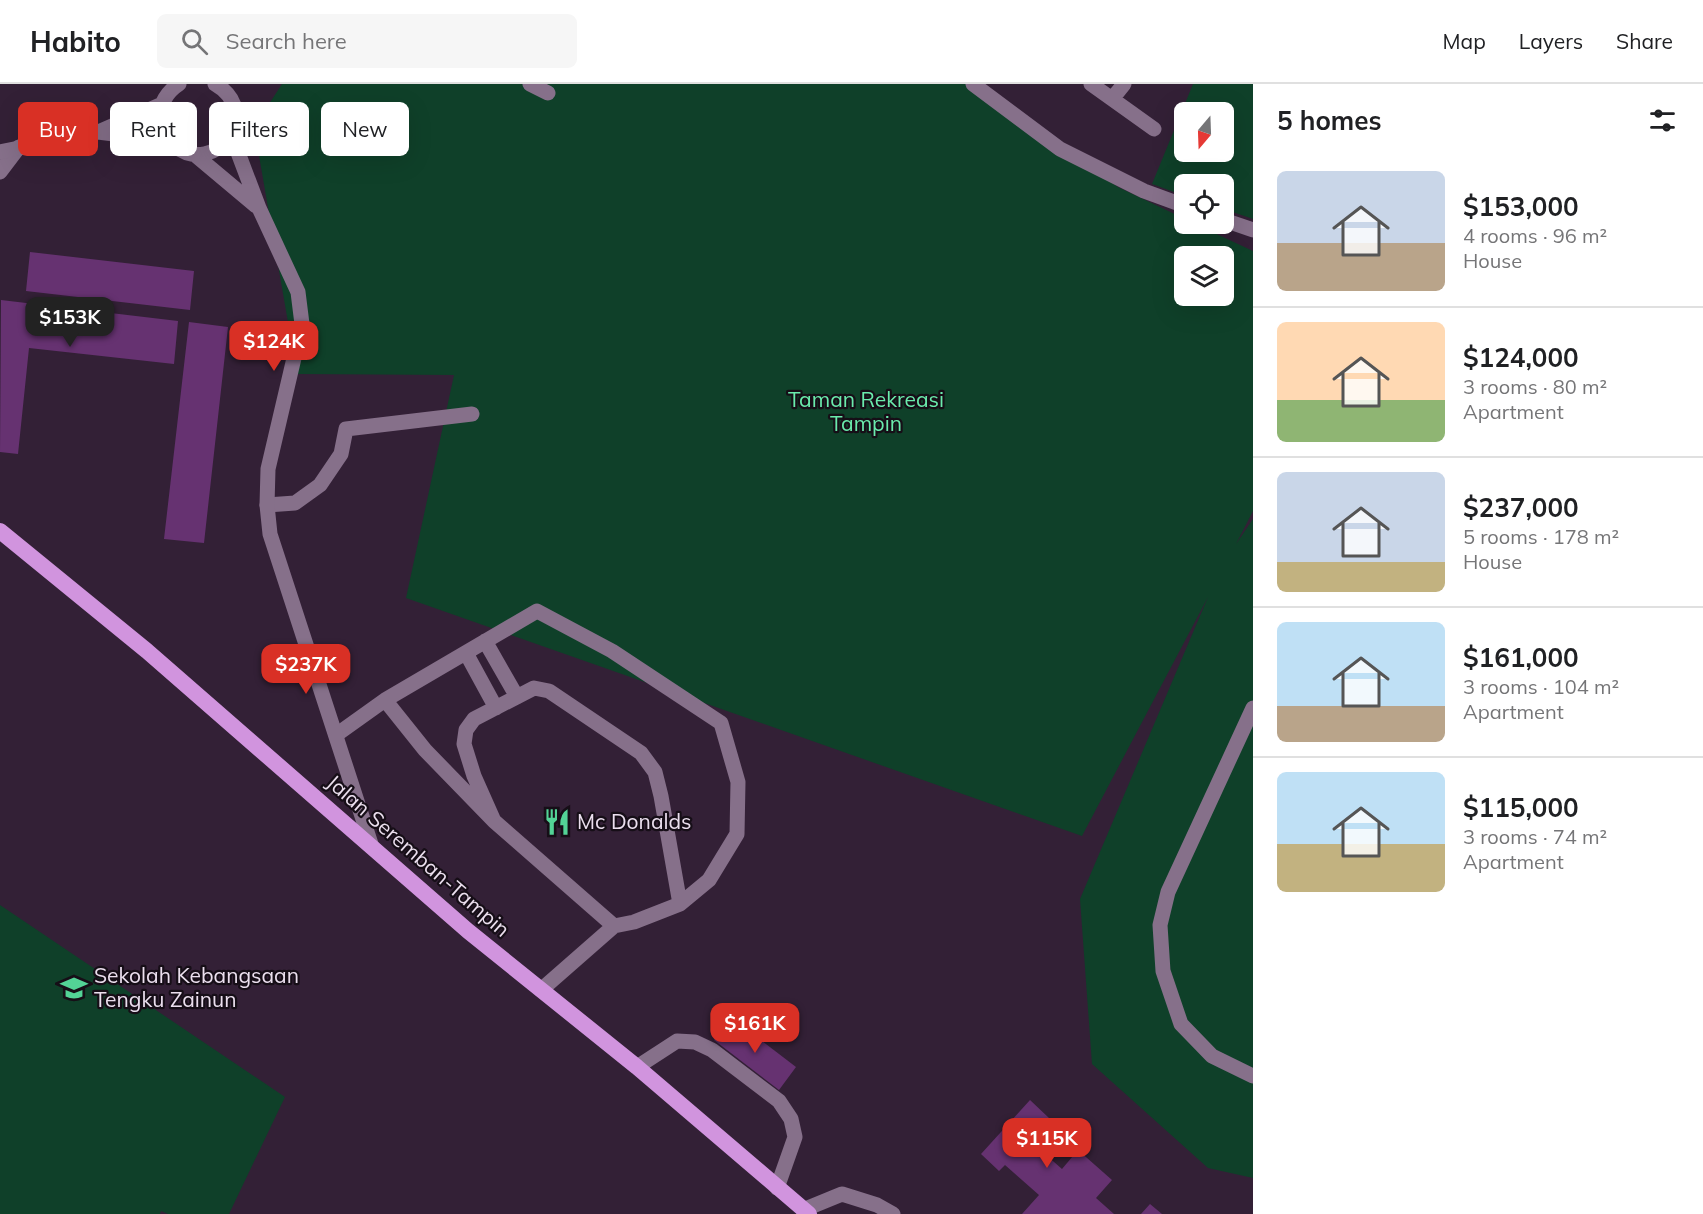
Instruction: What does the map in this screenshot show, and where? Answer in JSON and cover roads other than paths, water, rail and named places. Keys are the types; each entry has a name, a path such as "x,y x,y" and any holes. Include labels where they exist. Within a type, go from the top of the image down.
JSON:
{"highway":[{"name":"Jalan Seremban-Tampin","path":"0,531 147,651 468,931 637,1067 806,1212"}],"street":[{"path":"163,102 168,93 180,84"},
{"path":"215,84 229,95 233,102"},
{"path":"234,102 238,84"},
{"path":"530,84 548,93"},
{"path":"973,84 1060,149 1144,190 1174,202"},
{"path":"1091,84 1154,129"},
{"path":"1112,99 1124,84"},
{"path":"98,132 110,127"},
{"path":"98,132 110,134"},
{"path":"0,152 18,147"},
{"path":"0,172 18,148"},
{"path":"196,156 259,208"},
{"path":"239,156 259,208 298,292 302,324 268,469 267,505 270,534 372,847"},
{"path":"1234,223 1253,230"},
{"path":"267,505 296,502 320,485 341,454 346,429 472,414"},
{"path":"336,735 385,700 537,611 612,651 721,723 738,782 738,834 709,880 680,904 634,922 614,926 541,990"},
{"path":"485,641 517,697"},
{"path":"466,653 496,708"},
{"path":"494,821 474,776 464,744 466,730 474,719 534,688 549,691 641,753 656,772 680,904"},
{"path":"385,700 425,750 494,821 614,926"},
{"path":"1253,708 1168,892 1160,925 1163,971 1181,1024 1212,1056 1253,1076"},
{"path":"637,1067 677,1041 695,1042 712,1050 779,1101 791,1119 795,1137 777,1188"},
{"path":"806,1212 842,1194 877,1205 893,1214"}],"place":[{"name":"Mc Donalds","path":"557,822"},
{"name":"Sekolah Kebangsaan Tengku Zainun","path":"74,988"}],"park label":[{"name":"Taman Rekreasi Tampin","path":"866,412"}]}
